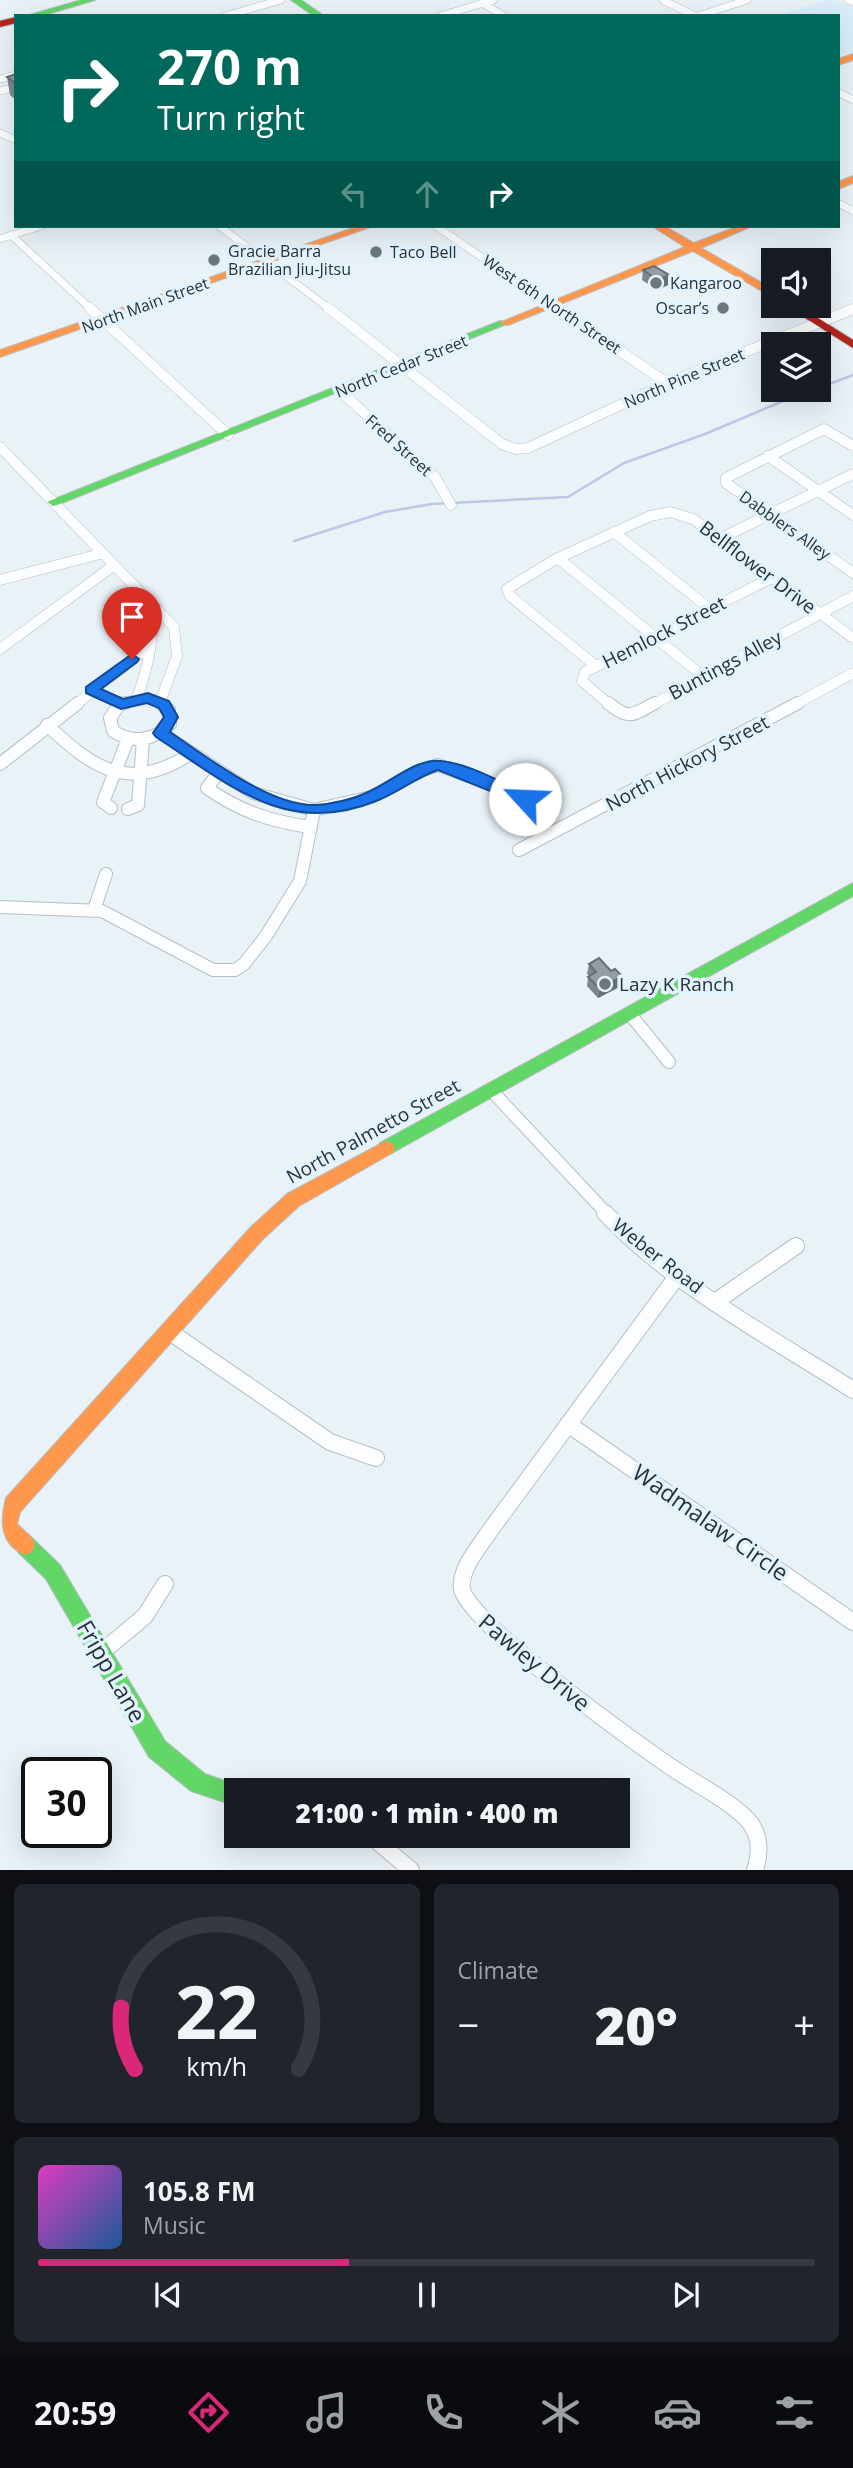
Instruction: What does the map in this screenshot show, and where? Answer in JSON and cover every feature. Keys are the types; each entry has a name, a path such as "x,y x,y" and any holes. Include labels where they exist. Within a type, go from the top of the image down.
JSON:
{"street":[{"path":"38,14 91,0"},
{"path":"232,14 281,0"},
{"path":"295,0 317,14"},
{"path":"446,14 494,0"},
{"path":"663,0 692,14"},
{"path":"702,14 747,0"},
{"path":"848,0 853,2"},
{"path":"482,3 501,14"},
{"path":"0,239 34,228"},
{"path":"222,228 404,364"},
{"name":"North Main Street","path":"0,354 362,228"},
{"name":"West 6th North Street","path":"439,228 667,383"},
{"path":"660,228 761,287"},
{"name":"North Cedar Street","path":"53,502 228,435 742,228"},
{"path":"11,235 101,321 228,435"},
{"name":"North Pine Street","path":"404,364 502,444 516,449 528,448 667,383 853,309"},
{"path":"811,318 853,345"},
{"name":"Fred Street","path":"339,390 435,477 451,505"},
{"path":"853,446 824,429 768,456 853,515"},
{"path":"0,447 100,554 170,623 180,644 179,660 160,702"},
{"name":"Dabblers Alley","path":"768,456 726,478 726,483 853,573"},
{"path":"719,539 853,474"},
{"name":"Bellflower Drive","path":"596,666 508,592 511,585 519,579 661,512 680,513 693,519 853,638"},
{"path":"614,532 710,609"},
{"path":"0,580 100,554"},
{"path":"558,559 704,677"},
{"path":"0,649 113,566"},
{"name":"Hemlock Street","path":"633,714 623,715 586,685 582,681 585,673 771,578"},
{"name":"Buntings Alley","path":"633,714 853,596"},
{"path":"137,698 154,627 151,604"},
{"path":"154,627 170,623"},
{"path":"0,764 151,645"},
{"name":"North Hickory Street","path":"519,850 567,827 853,673"},
{"path":"91,690 121,704"},
{"path":"137,698 160,702 169,710 171,717 170,723 161,733 143,740 128,739 113,731 110,725 113,711 121,704 137,698"},
{"path":"47,725 85,760 115,770 142,772 172,765 190,754"},
{"path":"161,733 253,793 314,810 371,797 416,772 438,765 505,789 545,810"},
{"path":"111,808 103,802 128,739"},
{"path":"128,809 138,804 143,740"},
{"path":"219,772 207,788 237,808 292,825 311,827"},
{"path":"0,907 102,911 213,970 234,970 244,964 266,936 300,881 314,810"},
{"path":"94,910 106,874"},
{"name":"North Palmetto Street","path":"6,1522 13,1505 257,1233 293,1200 629,1013 850,894"},
{"path":"629,1013 669,1062"},
{"name":"Weber Road","path":"490,1090 628,1237 715,1301 853,1390"},
{"path":"715,1301 796,1246"},
{"name":"Pawley Drive","path":"677,1275 472,1556 462,1578 466,1599 499,1633 615,1729 745,1817 756,1829 760,1845 755,1870"},
{"path":"170,1332 330,1442 376,1458"},
{"name":"Wadmalaw Circle","path":"568,1424 853,1622"},
{"name":"Fripp Lane","path":"6,1522 10,1531 53,1572 157,1749 184,1774 199,1783 224,1791"},
{"path":"102,1652 145,1616 165,1584"},
{"path":"385,1848 411,1870"}],"shaded area":[{"path":"826,0 837,0 853,7 853,52 840,56 840,14 786,13"}],"building":[{"path":"654,266 669,275 658,280 643,270"},
{"path":"599,958 611,971 615,969 622,976 600,989 588,977 596,972 589,964"}],"waterway":[{"path":"831,383 853,375"},
{"path":"294,541 385,512 432,504 568,497 624,463 705,434 781,402"}],"traffic: fast":[{"path":"38,14 91,0"},
{"path":"295,0 317,14"},
{"path":"53,502 504,323"},
{"path":"386,1148 853,889"},
{"path":"25,1545 53,1572 157,1749 199,1783 224,1791"}],"traffic: slow":[{"path":"840,61 853,57"},
{"path":"840,185 853,179"},
{"path":"0,354 362,228"},
{"path":"660,228 761,287"},
{"path":"504,323 742,228"},
{"path":"25,1545 10,1531 6,1522 13,1505 257,1233 293,1200 386,1148"}],"traffic: jam":[{"path":"0,24 14,20"},
{"path":"810,318 853,345"}],"place":[{"name":"Taco Bell","path":"376,252"},
{"name":"Gracie Barra Brazilian Jiu-Jitsu","path":"214,260"},
{"name":"Kangaroo","path":"656,283"},
{"name":"Oscar’s","path":"723,308"},
{"name":"Lazy K Ranch","path":"605,984"}],"route":[{"path":"132,659 91,690 121,704 137,698 148,698 164,704 171,717 170,723 161,733 253,793 272,800 314,810 358,802 403,782 416,772 438,765 525,799"}]}
